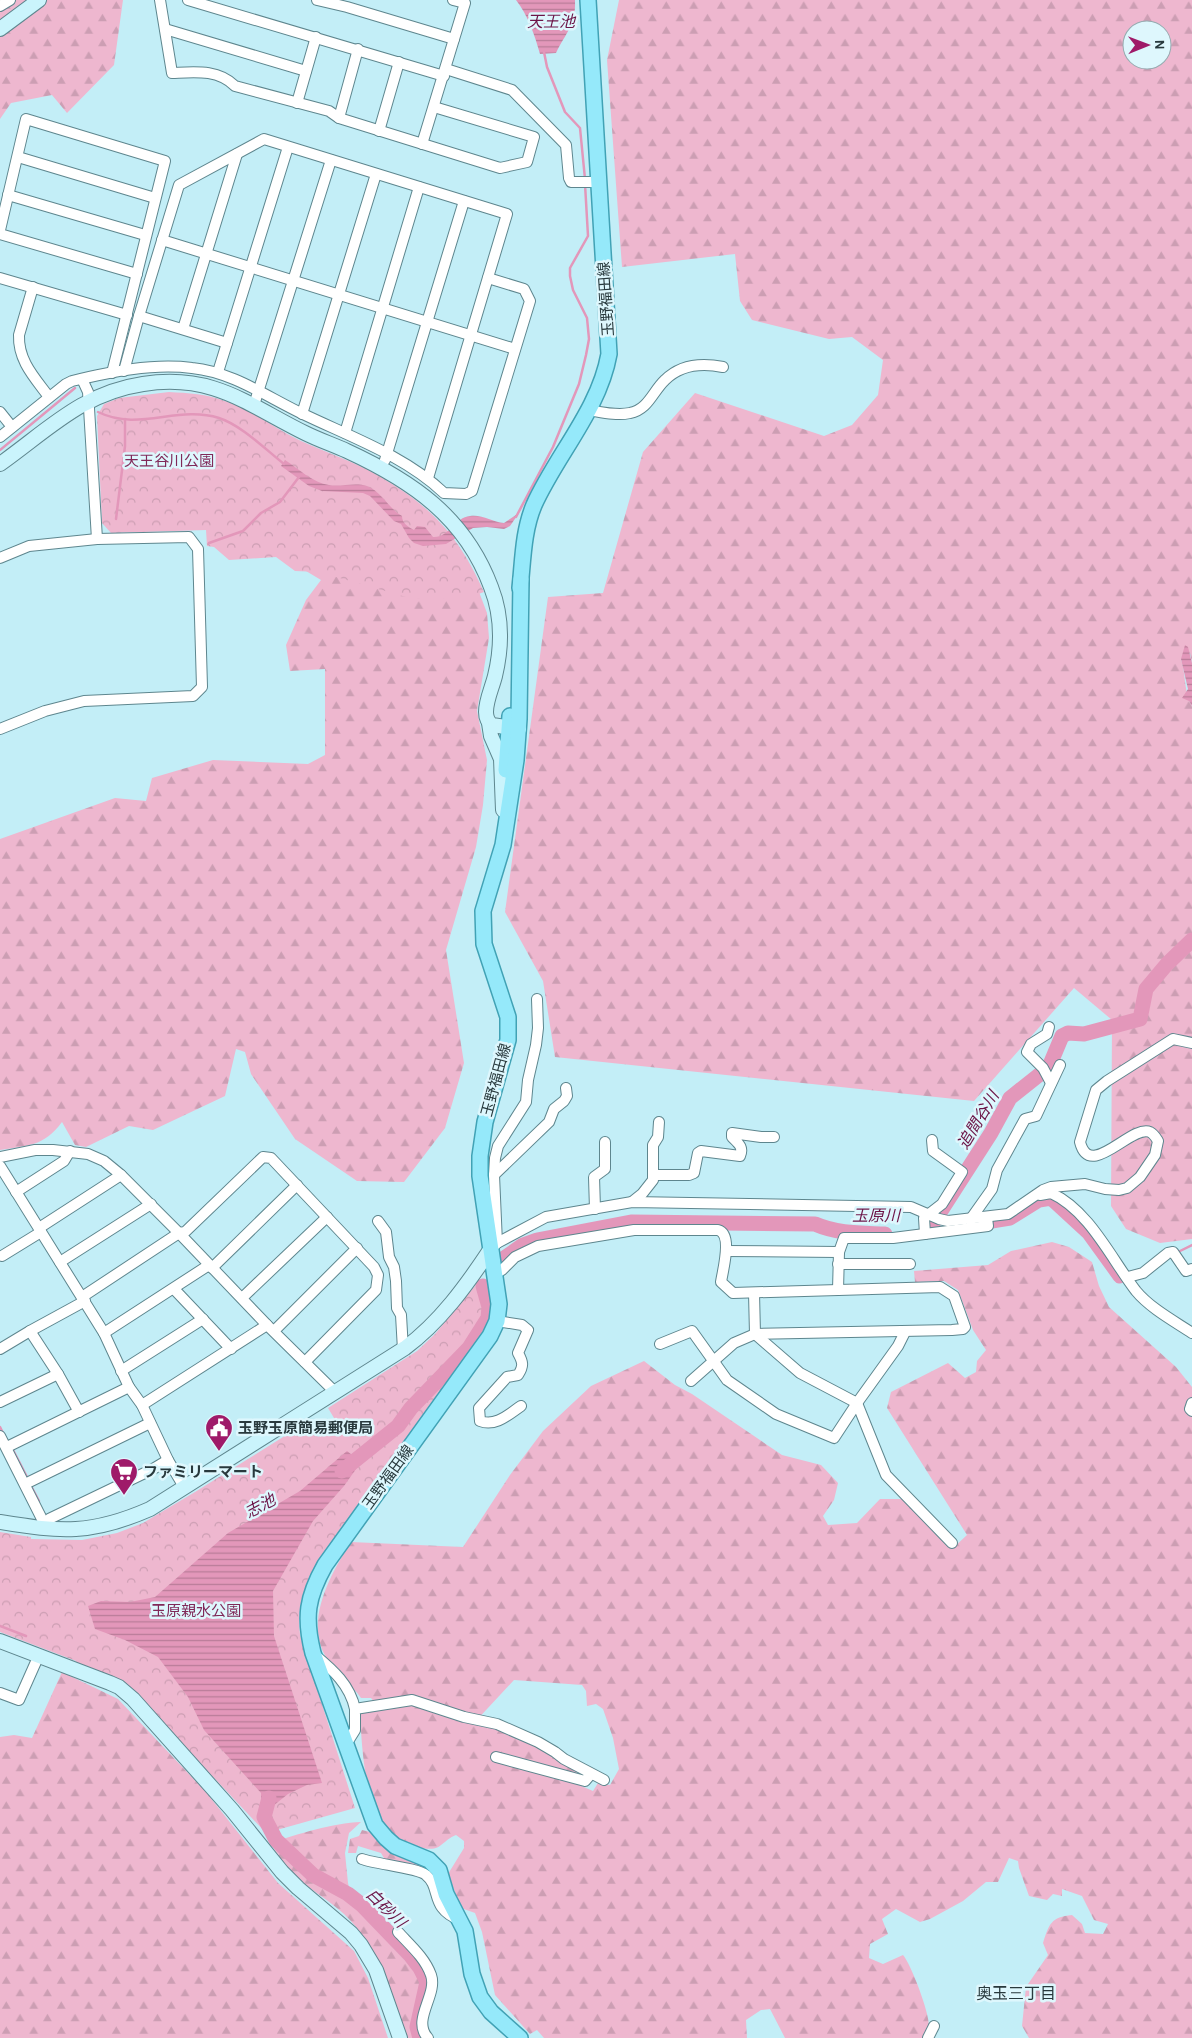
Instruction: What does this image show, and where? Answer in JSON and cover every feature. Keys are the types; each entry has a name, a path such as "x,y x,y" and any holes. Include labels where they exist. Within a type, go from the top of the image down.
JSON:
{"main road":[{"name":"玉野福田線","path":"496,866 514,729 524,542 534,506 601,384 606,370 609,347 588,183 588,0"},
{"name":"玉野福田線","path":"514,729 516,760 504,845 483,911 484,944 508,1017 508,1040 483,1128 480,1156 480,1176 493,1247 499,1304 497,1321 490,1336 325,1565 315,1583 310,1598 307,1626 313,1653 375,1825 395,1846 429,1860 439,1870 446,1894 465,1932 472,1974 480,1997 491,2012 520,2038"}],"street":[{"path":"0,6 10,0"},
{"path":"0,28 38,0"},
{"path":"160,0 172,73 206,72 227,78 235,86 329,111 338,118 500,168 527,162 534,137 434,107"},
{"path":"188,0 400,62 512,90 566,145 569,180 588,183"},
{"path":"317,0 347,7 454,40"},
{"path":"422,144 465,3 453,0"},
{"path":"164,29 306,71"},
{"path":"297,104 316,37"},
{"path":"338,118 358,49"},
{"path":"379,131 400,62"},
{"path":"112,373 137,274 145,235 165,161 26,119 0,232 137,274"},
{"path":"124,371 138,316 179,186 264,139 507,214 428,478"},
{"path":"218,372 288,146"},
{"path":"183,329 237,154"},
{"path":"18,157 155,198"},
{"path":"254,405 332,160"},
{"path":"302,414 376,174"},
{"path":"345,433 419,187"},
{"path":"8,195 145,235"},
{"path":"384,461 464,201"},
{"path":"162,240 515,349"},
{"path":"0,278 127,315"},
{"path":"0,437 66,384 112,373 172,366 218,372 345,433 384,461 411,485 439,498 466,494 472,491 530,301 524,289 488,278"},
{"path":"33,287 19,335 19,343 25,364 49,397"},
{"path":"138,316 227,343"},
{"path":"588,410 616,414 631,413 646,406 666,379 686,367 697,364 723,367"},
{"path":"82,379 88,392 97,539"},
{"path":"0,464 71,410 88,401 125,387 173,382 188,383 225,391 306,434 428,478 483,566 492,587 500,617 499,654 486,715 491,736 501,759 503,810"},
{"path":"0,412 12,426"},
{"path":"0,558 29,546 97,539 189,537 198,549 202,687 193,696 84,701 45,711 0,730"},
{"path":"489,723 514,729"},
{"path":"493,1247 494,1175 498,1146 526,1102 528,1080 538,1028 537,999"},
{"path":"1049,1027 1047,1034 1031,1044 1027,1052 1045,1070 1051,1083"},
{"path":"838,1290 839,1252 844,1238 893,1238 924,1230 988,1222 1008,1214 1043,1190 1051,1187 1085,1184 1119,1190 1127,1188 1134,1183 1155,1155 1158,1141 1150,1132 1146,1132 1132,1137 1096,1156 1087,1153 1082,1148 1080,1142 1096,1090 1173,1039 1192,1043"},
{"path":"966,1224 992,1189 997,1170 1025,1119 1036,1116 1060,1065"},
{"path":"494,1175 549,1122 554,1109 567,1096 566,1088"},
{"path":"632,1202 651,1185 654,1175 653,1145 658,1137 660,1122"},
{"path":"654,1175 689,1175 694,1173 698,1153 701,1151 740,1156 742,1152 741,1146 732,1137 732,1133 774,1137"},
{"path":"924,1230 924,1218 933,1217 962,1172 933,1151 932,1140"},
{"path":"595,1209 594,1177 605,1169 605,1142"},
{"path":"0,1157 35,1150 70,1151 88,1154 104,1161 121,1174 335,1392"},
{"path":"16,1192 64,1161 70,1151"},
{"path":"0,1349 84,1299 180,1233 185,1232 263,1157 271,1158 374,1267 379,1283 376,1290 305,1362"},
{"path":"0,1166 104,1333 129,1387 142,1406 184,1488"},
{"path":"2,1256 121,1174"},
{"path":"104,1333 210,1266 297,1185"},
{"path":"1034,1197 1051,1193 1073,1208 1089,1225 1141,1296 1192,1332"},
{"path":"0,1522 48,1530 81,1529 107,1525 150,1508 403,1350 420,1336 440,1315 469,1281 493,1247 546,1217 632,1202 911,1207 933,1217 966,1224"},
{"path":"60,1262 151,1204"},
{"path":"242,1298 327,1217"},
{"path":"378,1221 386,1232 389,1257 396,1281 396,1308 401,1315 403,1350"},
{"path":"495,1274 515,1257 538,1246 634,1230 718,1230 724,1231 726,1235 726,1251 721,1282 733,1293 940,1287 954,1296 965,1322 966,1327 963,1329 905,1332 756,1334 734,1344 691,1381"},
{"path":"142,1406 231,1349 271,1328 356,1248"},
{"path":"726,1251 839,1252"},
{"path":"1128,1277 1143,1273 1168,1253 1174,1254 1186,1271 1192,1270"},
{"path":"838,1264 910,1264"},
{"path":"174,1289 231,1349"},
{"path":"754,1293 756,1334 800,1373 857,1403 886,1475 952,1543"},
{"path":"121,1371 203,1320"},
{"path":"497,1321 522,1325 528,1330 518,1353 523,1362 522,1370 518,1375 508,1377 478,1408 480,1422 491,1423 500,1420 521,1406"},
{"path":"30,1331 58,1374 79,1412"},
{"path":"660,1344 692,1331 726,1380 776,1414 834,1438 898,1346 905,1332"},
{"path":"0,1402 58,1374"},
{"path":"48,1530 28,1483 5,1444 79,1412 129,1387"},
{"path":"1192,1403 1190,1409 1192,1411"},
{"path":"28,1483 150,1423"},
{"path":"48,1530 49,1519 168,1460"},
{"path":"0,1640 110,1683 133,1699 232,1810 282,1872 302,1892 351,1933 361,1945 376,1970 400,2038"},
{"path":"313,1653 333,1670 352,1696 355,1708 355,1730 345,1746"},
{"path":"0,1693 19,1700 39,1655"},
{"path":"355,1708 412,1700 464,1718 497,1724 538,1742 604,1780"},
{"path":"496,1757 584,1781 591,1774"},
{"path":"362,1859 424,1873 431,1882 437,1900 443,1909 460,1920"},
{"path":"398,1932 423,1960 431,1975 430,1994 422,2020 423,2031 428,2038"},
{"path":"928,2038 934,2026"}],"green space":[{"path":"0,0 123,0 114,65 67,113 52,95 11,103 0,119"},
{"path":"619,0 1192,0 1192,663 1190,653 1181,659 1189,701 1192,706 1192,1239 1160,1243 1126,1229 1111,1206 1112,1020 1074,988 974,1101 555,1057 543,981 505,912 548,597 603,593 643,452 695,393 824,436 852,425 878,395 883,360 852,337 829,339 752,320 740,301 735,254 622,267 607,60"},
{"name":"天王谷川公園","path":"169,392 204,395 235,405 299,440 366,469 406,493 422,505 450,534 474,570 484,592 467,598 413,599 319,572 295,571 276,557 229,560 214,547 207,546 206,530 111,533 102,523 97,416 104,404 119,398"},
{"path":"217,546 470,568 487,613 489,638 477,711 487,760 483,805 476,847 446,950 464,1063 445,1128 404,1182 357,1181 295,1139 251,1074 245,1052 236,1049 225,1096 153,1130 129,1126 86,1147 75,1145 62,1122 42,1141 27,1146 0,1150 0,839 115,798 146,801 152,778 213,760 308,764 325,755 325,669 290,671 286,645 306,600 321,580 276,553"},
{"path":"1052,1242 1069,1247 1092,1262 1099,1286 1109,1307 1176,1367 1192,1387 1192,2038 1029,2038 1022,2026 1026,1987 1048,1955 1043,1943 1049,1926 1059,1918 1072,1915 1082,1924 1085,1933 1103,1934 1108,1924 1094,1920 1082,1896 1062,1889 1062,1896 1053,1894 1047,1900 1029,1896 1018,1861 1009,1858 998,1882 986,1882 963,1901 930,1919 920,1922 896,1909 882,1919 888,1934 870,1944 869,1958 883,1964 903,1955 911,1968 928,2021 929,2027 924,2038 785,2038 770,2009 761,2010 746,2020 747,2038 544,2038 537,2030 530,2034 495,1995 482,1932 475,1913 461,1908 448,1874 464,1848 464,1841 456,1835 438,1847 423,1848 420,1852 415,1850 389,1833 373,1804 366,1773 360,1713 379,1708 371,1698 361,1698 334,1668 322,1649 318,1633 318,1617 327,1585 343,1555 351,1542 463,1547 510,1475 543,1431 591,1386 644,1361 675,1385 692,1394 782,1455 821,1465 838,1483 834,1500 823,1516 828,1525 857,1523 880,1499 902,1499 952,1549 967,1535 887,1408 891,1392 948,1363 965,1378 976,1372 977,1361 986,1350 973,1330 958,1290 944,1281 915,1282 914,1271 988,1265 1011,1251","holes":["514,1680 582,1685 586,1691 587,1706 596,1704 603,1709 613,1738 619,1769 610,1785 598,1783 593,1791 579,1785 576,1776 577,1772 541,1749 515,1736 474,1723"]},
{"name":"玉原親水公園","path":"479,1281 486,1283 491,1288 494,1313 478,1344 462,1359 443,1390 320,1560 303,1595 299,1624 300,1635 355,1808 266,1833 130,1689 76,1665 76,1661 0,1632 0,1532 31,1537 31,1539 82,1540 117,1533 143,1523 307,1422 318,1437 337,1423 328,1408 417,1351 435,1334"},
{"path":"62,1672 118,1699 206,1792 278,1883 354,1951 368,1978 388,2038 0,2038 0,1737 14,1735 32,1738"},
{"path":"361,1822 349,1833 345,1853 348,1883 353,1905 415,1971 420,1983 412,2028 414,2038 407,2038 375,1956 356,1927 334,1905 294,1875 278,1856 271,1843 327,1827"},
{"path":"362,1830 370,1832 383,1844 427,1867 424,1869 385,1860 381,1853 358,1846 356,1853 348,1853 350,1839 359,1836"}],"water":[{"name":"天王池","path":"516,0 575,0 572,23 556,53 540,54 528,19"},
{"path":"285,460 312,479 323,484 367,486 381,496 402,516 404,523 414,530 417,526 425,527 433,537 448,531 465,517 479,516 504,523 519,513 510,526 504,529 473,528 446,544 423,546 414,543 401,524 394,521 370,496 363,493 322,491 309,486 281,466"},
{"path":"1185,645 1188,647 1192,663 1192,706 1189,701 1182,698 1188,689 1181,659"},
{"path":"347,1451 361,1462 344,1486 313,1521 273,1591 274,1636 322,1783 307,1785 288,1794 268,1810 268,1815 262,1819 261,1793 204,1730 188,1697 158,1657 125,1640 95,1629 88,1606 101,1601 130,1602 155,1597 228,1533 300,1491"}],"waterway":[{"path":"544,52 547,67 565,112 580,128 585,179"},
{"path":"516,517 553,447 579,384 586,355 589,339 587,318 573,290 570,276 570,268 588,236 585,184"},
{"path":"0,450 75,388"},
{"path":"98,412 128,420 188,414 219,418 236,426 284,464"},
{"path":"116,519 125,446 125,419"},
{"path":"209,543 243,531 261,513 280,502 299,477"},
{"name":"追間谷川","path":"930,1228 991,1133 1010,1098 1049,1067 1062,1036 1068,1033 1084,1034 1140,1019 1146,989 1167,964 1192,940"},
{"name":"玉原川","path":"973,1224 1010,1218 1039,1200 1051,1198 1089,1233 1120,1276"},
{"name":"玉原川","path":"503,1259 523,1245 537,1240 631,1222 815,1224 841,1231 885,1234"},
{"path":"1178,1252 1192,1245"},
{"name":"志池","path":"342,1471 398,1426 411,1408 469,1348 488,1318 489,1307 483,1286"},
{"path":"0,1427 4,1435"},
{"path":"12,1448 28,1479"},
{"path":"30,1484 39,1501"},
{"path":"0,1626 26,1636"},
{"name":"白砂川","path":"269,1798 264,1817 276,1840 313,1875 348,1894 362,1905 420,1968 427,1982 417,2027 420,2038"}],"place":[{"name":"玉野玉原簡易郵便局","path":"219,1452"},
{"name":"ファミリーマート","path":"124,1496"}],"district":[{"name":"奥玉三丁目","path":"1016,1993"}]}
